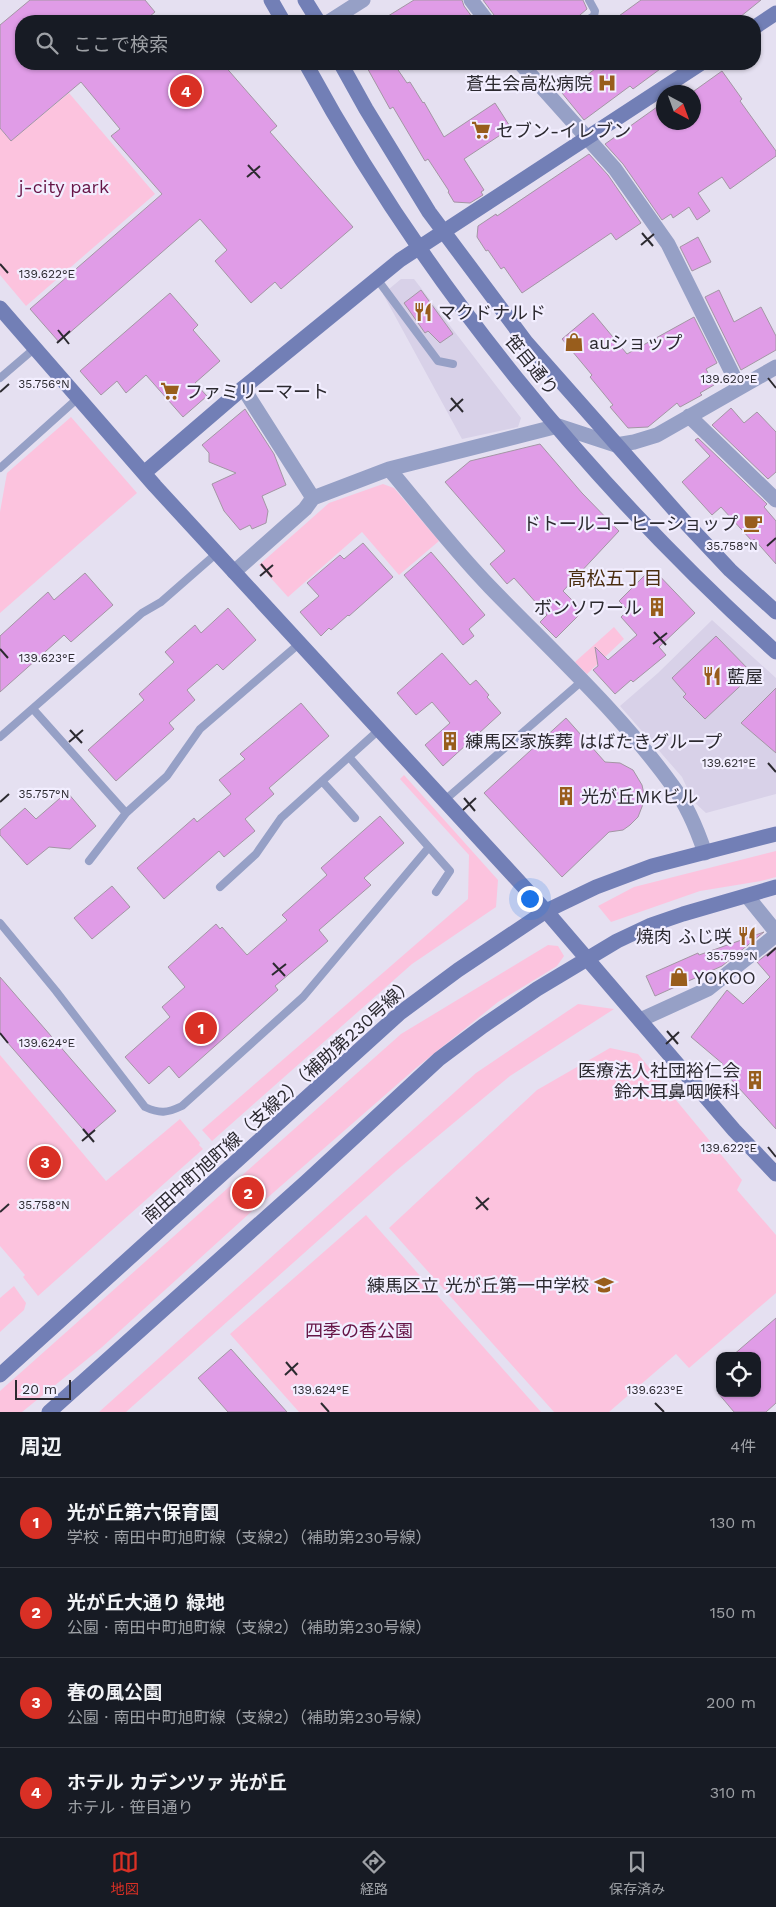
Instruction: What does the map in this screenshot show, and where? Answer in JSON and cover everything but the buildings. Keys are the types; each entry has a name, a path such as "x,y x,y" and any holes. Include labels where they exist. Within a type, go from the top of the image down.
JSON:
{"main road":[{"path":"271,0 280,15"},
{"path":"306,0 315,15"},
{"path":"761,23 776,13"},
{"name":"笹目通り","path":"309,70 374,181 419,247 486,338 558,426 663,544 776,652"},
{"name":"笹目通り","path":"344,70 429,212 526,342 730,570 776,612"},
{"path":"144,473 243,388 377,278 419,247 691,70"},
{"path":"0,308 144,473 546,911 734,1130 776,1174"},
{"name":"南田中町旭町線（支線2）（補助第230号線）","path":"0,1375 400,1013 458,970 546,911 596,888 652,866 776,834"},
{"path":"49,1412 439,1060 483,1026 537,989 617,941 651,925 683,914 776,887"}],"street":[{"path":"339,15 363,0"},
{"path":"471,0 482,15"},
{"path":"528,70 615,169 668,244 739,387"},
{"path":"234,572 305,509 313,498 389,469 558,426 616,444 657,436 776,367"},
{"path":"243,388 313,498"},
{"path":"690,416 776,500"},
{"path":"389,469 488,585 613,713 673,786 694,823 706,852"},
{"path":"640,1020 708,989 776,934 747,896"}],"lane":[{"path":"589,0 595,11 594,15"},
{"path":"377,278 438,361 453,364"},
{"path":"0,378 35,348"},
{"path":"0,468 78,398"},
{"path":"0,738 142,613 161,602 217,553"},
{"path":"89,861 126,813 167,776 200,729 300,643"},
{"path":"446,800 582,681"},
{"path":"33,709 126,813"},
{"path":"220,887 256,854 281,818 380,729"},
{"path":"349,757 450,871 436,892"},
{"path":"322,781 355,818"},
{"path":"0,923 56,991 145,1107 156,1112 168,1112 182,1106 303,997 429,847"}],"shaded area":[{"path":"401,279 414,279 521,418 518,427 462,439 383,294"},
{"path":"712,620 776,678 776,794 706,813 693,801 682,777 620,706 658,673"}],"green space":[{"name":"j-city park","path":"69,93 155,194 26,306 0,275 0,128 11,141"},
{"path":"71,417 137,493 0,613 0,512 7,473"},
{"path":"383,484 394,488 439,541 399,575 362,532 288,597 259,565 329,503"},
{"path":"614,627 624,639 587,674 575,662"},
{"path":"404,775 498,880 496,907 412,964 212,1141 202,1130 468,899 469,855 400,779"},
{"path":"776,851 776,877 700,891 611,922 598,906 634,887"},
{"path":"548,945 558,946 564,956 557,966 498,1002 416,1068 251,1212 101,1348 22,1412 0,1412 0,1391 401,1034"},
{"path":"578,1004 614,1009 510,1076 396,1171 126,1412 99,1412 476,1073"},
{"name":"練馬区立 光が丘第一中学校","path":"610,1048 638,1054 742,1180 737,1190 776,1235 776,1293 689,1368 676,1354 609,1412 554,1412 389,1228 537,1090"},
{"path":"0,1055 106,1181 180,1119 203,1149 38,1296 23,1277 25,1275 0,1246"},
{"name":"四季の香公園","path":"366,1215 541,1412 299,1412 230,1334"},
{"path":"14,1286 26,1303 24,1310 0,1332 0,1298"}],"place":[{"name":"蒼生会高松病院","path":"607,83"},
{"name":"ホテル カデンツァ 光が丘","path":"186,91"},
{"name":"セブン-イレブン","path":"481,130"},
{"name":"マクドナルド","path":"423,312"},
{"name":"auショップ","path":"574,342"},
{"name":"ファミリーマート","path":"170,391"},
{"name":"ドトールコーヒーショップ","path":"753,523"},
{"name":"ボンソワール","path":"657,607"},
{"name":"藍屋","path":"712,676"},
{"name":"練馬区家族葬 はばたきグループ","path":"450,741"},
{"name":"光が丘MKビル","path":"566,796"},
{"name":"焼肉 ふじ咲","path":"747,936"},
{"name":"YOKOO","path":"679,977"},
{"name":"光が丘第六保育園","path":"201,1028"},
{"name":"医療法人社団裕仁会 鈴木耳鼻咽喉科","path":"755,1080"},
{"name":"春の風公園","path":"45,1162"},
{"name":"光が丘大通り 緑地","path":"248,1193"},
{"name":"練馬区立 光が丘第一中学校","path":"604,1285"}],"district":[{"name":"高松五丁目","path":"615,578"}]}
